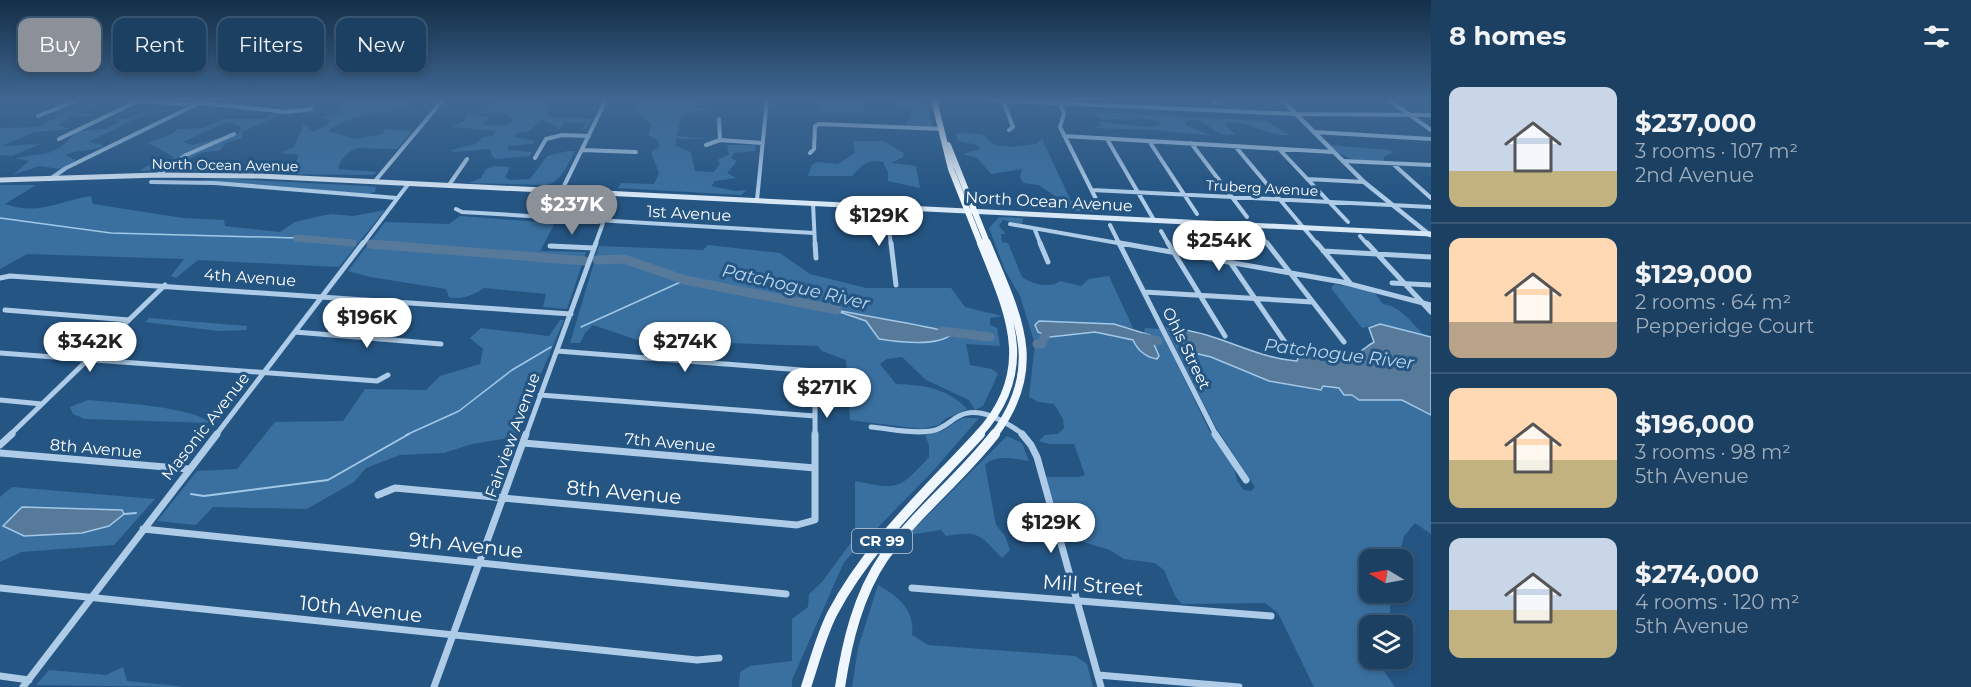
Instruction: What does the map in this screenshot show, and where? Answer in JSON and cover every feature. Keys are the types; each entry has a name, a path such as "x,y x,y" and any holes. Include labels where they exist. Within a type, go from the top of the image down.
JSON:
{"main road":[{"name":"CR 99","path":"840,687 855,619 884,559 998,420 1011,378 1014,335 1006,306 943,132"},
{"name":"North Ocean Avenue","path":"0,180 158,175 259,176 970,210 1430,235"},
{"name":"CR 99","path":"806,687 831,616 854,576 998,420"}],"street":[{"path":"59,139 73,132"},
{"path":"50,179 66,168 140,132"},
{"path":"375,181 416,132"},
{"path":"562,190 591,132"},
{"path":"720,132 720,140"},
{"path":"757,200 763,132"},
{"path":"810,153 814,148 815,132"},
{"path":"1062,132 1097,201"},
{"path":"1314,132 1364,182 1430,235"},
{"path":"1315,132 1431,139"},
{"path":"158,175 186,155 234,134"},
{"path":"535,158 546,139 562,135 589,136"},
{"path":"1064,136 1333,152"},
{"path":"1107,139 1154,220"},
{"path":"706,145 720,140 762,143"},
{"path":"1149,141 1197,214"},
{"path":"1191,143 1247,217"},
{"path":"1235,146 1351,284"},
{"path":"1279,149 1348,222"},
{"path":"582,150 636,152"},
{"path":"449,185 467,159"},
{"path":"1343,161 1431,165"},
{"path":"1392,163 1431,198"},
{"path":"1307,179 1364,182"},
{"path":"151,182 215,183 397,198"},
{"name":"Masonic Avenue","path":"23,687 409,183"},
{"name":"Truberg Avenue","path":"1092,190 1431,207"},
{"name":"Fairview Avenue","path":"434,687 614,193"},
{"path":"813,203 816,258"},
{"path":"886,206 896,285"},
{"name":"1st Avenue","path":"456,209 462,212 814,233"},
{"path":"1010,224 1291,272 1351,284 1431,305"},
{"name":"Ohls Street","path":"1110,225 1211,428 1246,480"},
{"path":"1207,229 1293,354"},
{"path":"1035,230 1048,262"},
{"path":"1161,231 1224,336"},
{"path":"1360,236 1431,312"},
{"path":"1262,237 1344,342"},
{"path":"550,246 594,248"},
{"path":"1323,251 1431,257"},
{"name":"4th Avenue","path":"0,278 10,276 165,285 571,314"},
{"path":"1392,283 1431,285"},
{"path":"0,445 165,285"},
{"path":"1144,292 1312,302"},
{"path":"5,310 129,320"},
{"path":"295,332 441,344"},
{"path":"557,351 815,371 815,468"},
{"path":"0,353 378,381 388,375"},
{"path":"540,395 815,416"},
{"path":"0,400 42,404"},
{"path":"871,427 919,431 940,429 965,413 998,420 1023,434 1032,446 1101,687"},
{"name":"7th Avenue","path":"523,442 815,468"},
{"name":"8th Avenue","path":"0,453 189,469"},
{"name":"8th Avenue","path":"378,495 395,488 797,525 815,520 815,468"},
{"name":"9th Avenue","path":"142,529 786,594"},
{"name":"10th Avenue","path":"0,588 702,660 719,658"},
{"name":"Mill Street","path":"912,588 1271,616"},
{"path":"1098,675 1239,687"},
{"path":"0,676 29,680"}],"shaded area":[{"path":"0,132 34,132 2,146 40,144 12,156 0,155"},
{"path":"77,132 108,132 88,142 103,145 100,147 65,155 76,160 60,169 39,166 13,175 29,161 15,158 48,153 61,147"},
{"path":"174,132 204,132 183,142 192,145 223,137 188,153 161,170 140,171 174,157 148,143"},
{"path":"242,132 242,138 226,143 219,151 203,152 185,161 204,166 195,171 169,170 185,157"},
{"path":"300,132 333,132 356,139 384,132 411,132 397,149 354,149 342,159 338,169 377,172 373,175 290,174 299,155 281,153 294,147"},
{"path":"495,132 523,132 517,133 515,137 534,141 533,144 508,146 507,150 533,152 529,156 496,159 492,156 490,149 454,152 451,150 475,144 483,137 493,136"},
{"path":"649,132 678,132 677,136 710,139 676,139 676,146 691,152 695,171 714,172 720,163 717,160 729,154 727,145 755,145 755,151 734,153 731,158 737,161 727,173 736,178 715,181 711,186 735,191 747,190 741,195 618,188 621,183 654,184 659,173 651,152 660,146 657,140 648,135"},
{"path":"1176,132 1203,132 1213,136"},
{"path":"1216,132 1233,132 1236,135"},
{"path":"1271,132 1284,132 1289,135 1281,135"},
{"path":"956,133 982,134 994,145 1010,147 1036,144 1042,139 1071,201 1121,204 1126,213 1045,210 1043,206 1065,203 1039,185 1023,183 1020,177 1022,169 991,174 977,158 963,154 980,149 977,145 958,141"},
{"path":"853,141 883,141 904,153 903,157 891,163 916,166 920,188 888,181 888,172 883,162 877,161 865,164 852,176 808,176 812,165 817,162 838,164 855,153"},
{"path":"1330,145 1394,152 1384,157 1384,162 1361,160 1349,158"},
{"path":"575,151 564,171 557,180 547,185 468,183 481,178 486,169 494,166 510,167 505,177 510,180 530,179 547,156"},
{"path":"232,179 376,187 375,192 368,194 197,180"},
{"path":"0,185 36,185 5,204 28,209 91,196 93,204 183,218 224,220 225,226 280,232 295,222 316,217 331,214 353,216 385,210 339,267 198,260 176,278 171,276 184,259 27,254 0,269"},
{"path":"460,216 555,223 540,251 586,252 567,309 543,307 546,294 484,288 468,296 454,298 449,297 446,289 370,277 348,271 385,222 449,224"},
{"path":"999,217 1023,218 1022,224 1003,220 999,226 1006,234 1001,234 1002,242 1008,243 1022,277 1030,282 1052,285 1060,281 1081,286 1089,279 1109,276 1133,328 1039,321 1035,325 1050,337 1094,332 1133,340 1142,353 1156,359 1150,335 1144,333 1145,328 1160,329 1209,430 1234,467 1237,481 1244,490 1251,491 1255,487 1215,426 1165,327 1177,329 1178,341 1186,351 1211,357 1269,381 1320,390 1323,386 1431,395 1431,534 1415,523 1404,536 1401,549 1359,549 1359,603 1390,603 1390,615 1359,615 1359,669 1383,669 1395,687 1314,687 1278,613 1265,603 1182,604 1175,596 1164,570 1155,563 1124,559 1110,550 1063,536 1046,477 1085,475 1074,444 1049,444 1039,441 1045,435 1058,434 1064,428 1063,419 1054,404 1038,402 1029,397 1035,344 1020,296 1005,270 989,228"},
{"path":"708,245 780,253 810,274 866,288 951,288 965,307 1002,316 990,318 990,325 997,328 1000,346 966,344 970,365 992,369 998,374 983,406 975,410 969,400 926,380 902,357 887,359 880,364 896,384 935,389 952,396 967,409 945,419 939,425 921,429 850,420 846,360 822,351 818,346 637,340 593,325 585,333 580,343 570,343 599,246 703,250","holes":["837,310 953,333 927,342 879,339 866,321"]},
{"path":"1335,284 1374,292 1383,304 1400,311 1424,335 1380,324 1362,328 1331,288"},
{"path":"828,308 953,333 929,342 879,339 866,321"},
{"path":"149,318 247,326 246,330 218,331 145,322"},
{"path":"560,320 564,320 514,437 472,444 444,453 400,455 366,468 354,482 307,509 213,507 196,525 157,521 197,471 237,469 275,422 343,421 365,389 426,390 440,376 480,364 483,349 470,338 481,328 549,336"},
{"path":"1039,321 1114,324 1150,335 1159,356 1157,359 1145,355 1133,340 1095,332 1050,337 1038,332 1035,325"},
{"path":"1380,324 1431,337 1431,415 1402,400 1359,400 1352,395 1344,395 1339,388 1323,386 1321,390 1269,381 1211,357 1186,351 1178,341 1177,329 1207,335 1281,359 1297,361 1299,355 1313,353 1339,357 1356,354 1374,342 1369,328"},
{"path":"88,400 170,409 201,417 211,423 85,419 73,414 70,407"},
{"path":"963,418 979,418 932,472 844,562 792,680 792,687 739,687 740,672 750,666 792,661 792,619 808,607 809,594 822,582 855,537 855,481 889,486 904,481 929,457 929,445 925,435 942,431"},
{"path":"1007,436 1022,443 1029,461 1000,458 985,465 996,525 1005,536 1010,550 1002,558 984,539 973,534 946,536 941,530 908,535"},
{"path":"12,487 155,499 114,545 22,552 0,562 0,497","holes":["22,507 122,510 4,525"]},
{"path":"22,507 122,510 124,514 109,526 82,533 24,536 3,526"},
{"path":"878,585 893,594 904,605 911,618 912,635 928,645 1075,656 1087,664 1093,687 852,687 858,648"},
{"path":"123,667 127,681 187,687 36,685 49,670 106,675"}],"waterway":[{"path":"0,218 111,233 297,238"},
{"name":"Patchogue River","path":"297,238 353,243"},
{"name":"Patchogue River","path":"381,245 371,244 585,261"},
{"name":"Patchogue River","path":"597,260 624,259 685,280 837,310"},
{"path":"581,327 685,280"},
{"name":"Patchogue River","path":"942,331 990,337"},
{"name":"Patchogue River","path":"1037,344 1042,344 1047,331 1052,331"},
{"name":"Patchogue River","path":"1143,338 1158,341"},
{"path":"406,435 459,411 512,370 551,347"},
{"path":"191,494 204,496 328,480 409,434"},
{"path":"124,514 136,513"}]}
